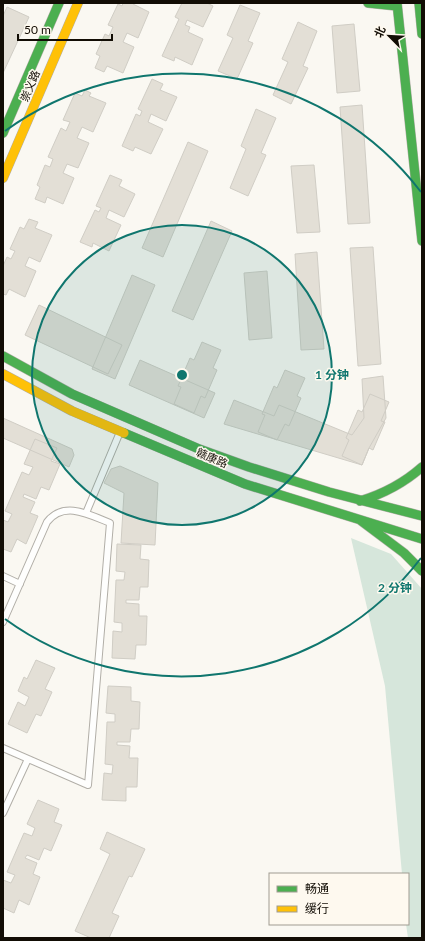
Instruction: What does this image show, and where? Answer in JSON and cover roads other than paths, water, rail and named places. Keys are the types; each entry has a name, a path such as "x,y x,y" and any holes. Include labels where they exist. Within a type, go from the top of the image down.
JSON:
{"main road":[{"name":"崇义路","path":"3,133 59,3"},
{"name":"崇义路","path":"3,178 78,3"},
{"path":"368,3 397,5 422,241"},
{"path":"419,3 422,34"},
{"name":"赣康路","path":"3,356 72,394 199,449 249,467 360,501 422,516"},
{"name":"赣康路","path":"3,374 72,411 245,484 422,539"},
{"path":"360,501 388,491 401,484 422,467"},
{"path":"360,520 404,553 422,572"}],"lane":[{"path":"86,513 121,431"},
{"path":"3,622 47,522 51,517 66,510 77,510 110,523 88,785 3,748"},
{"path":"3,576 20,584"},
{"path":"3,813 28,759"}]}
